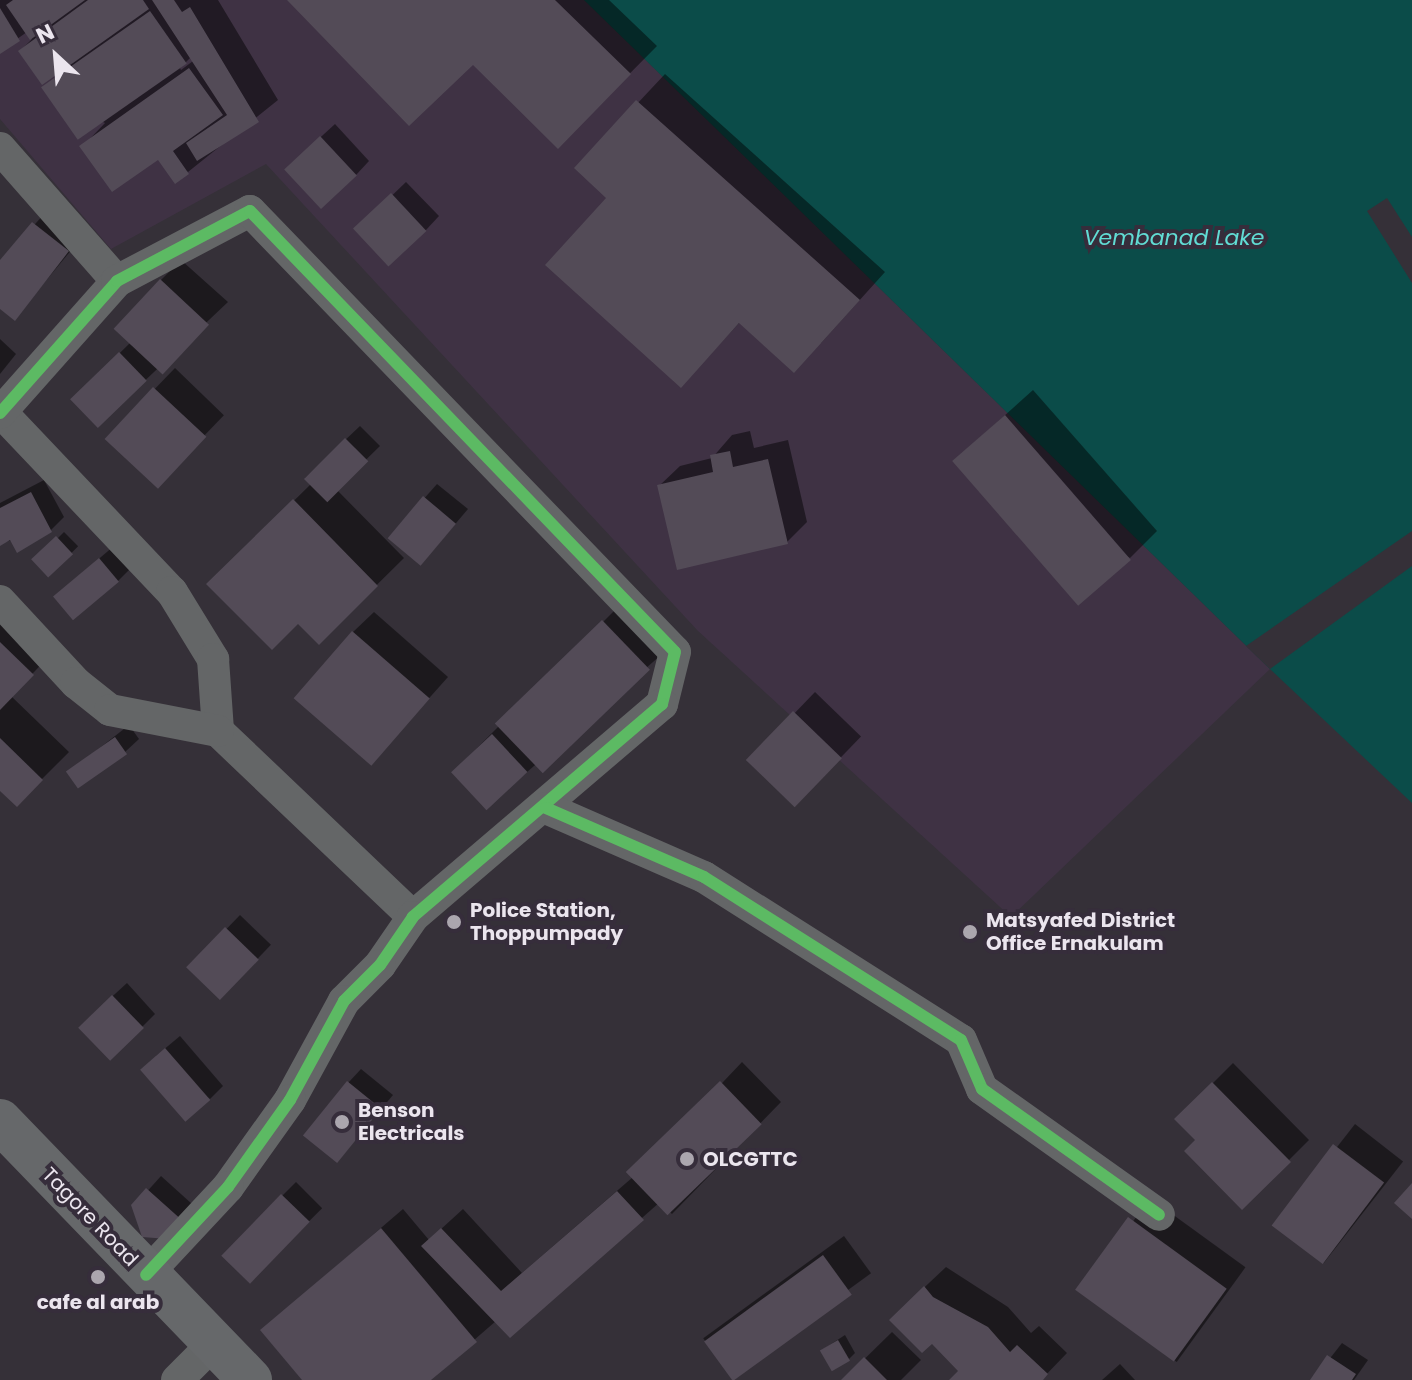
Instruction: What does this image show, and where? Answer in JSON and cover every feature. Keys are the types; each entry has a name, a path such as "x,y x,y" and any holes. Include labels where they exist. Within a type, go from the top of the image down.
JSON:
{"main road":[{"name":"Tagore Road","path":"1,1125 212,1345 250,1380"}],"street":[{"path":"0,148 117,281"},
{"path":"146,1275 228,1187 290,1100 344,1001 380,965 413,917 546,808 662,704 675,652 250,211 117,281 0,412 172,592 213,659 218,731"},
{"path":"0,601 76,683 110,710 218,731 413,917"},
{"path":"546,808 704,877 961,1040 982,1089 1159,1215"},
{"path":"177,1380 212,1345"}],"shaded area":[{"path":"0,0 584,0 1270,669 1011,917 698,631 266,164 111,249 0,119"}],"water":[{"name":"Vembanad Lake","path":"584,0 1412,0 1412,803 1270,669"}],"pier":[{"path":"1387,198 1412,237 1412,283 1367,211"},
{"path":"1412,531 1412,566 1270,669 1246,646"}],"building":[{"path":"13,0 85,0 30,40 6,5"},
{"path":"88,0 143,0 149,9 42,85 18,51"},
{"path":"152,0 174,0 182,12 190,7 259,122 197,161 186,143 227,115"},
{"path":"287,0 555,0 631,74 558,149 473,65 409,126"},
{"path":"0,8 20,41 0,54"},
{"path":"150,11 187,63 78,140 41,87"},
{"path":"189,68 223,115 173,151 189,174 175,184 158,160 112,192 79,146"},
{"path":"636,100 860,300 794,373 739,323 681,388 545,265 606,198 574,168"},
{"path":"320,136 357,175 321,209 284,169"},
{"path":"391,193 426,231 388,266 353,228"},
{"path":"32,222 69,251 15,321 0,309 0,260"},
{"path":"160,279 209,325 163,374 114,329"},
{"path":"119,352 147,381 98,428 70,399"},
{"path":"153,387 206,437 158,489 105,439"},
{"path":"1005,415 1131,560 1078,606 952,461"},
{"path":"345,438 368,461 327,502 304,479"},
{"path":"730,451 733,467 768,459 788,544 677,570 657,485 713,472 710,455"},
{"path":"31,492 52,532 17,553 10,540 0,546 0,508"},
{"path":"423,496 456,524 421,566 388,538"},
{"path":"293,499 378,586 319,645 298,624 272,650 206,584"},
{"path":"56,536 73,554 48,577 31,559"},
{"path":"99,558 119,582 73,620 53,597"},
{"path":"602,620 650,670 543,773 495,724"},
{"path":"352,631 430,699 371,766 294,698"},
{"path":"0,642 34,675 0,710"},
{"path":"793,711 842,758 795,807 746,760"},
{"path":"492,734 527,772 487,810 451,772"},
{"path":"115,737 127,754 78,789 66,771"},
{"path":"0,738 43,780 17,807 0,791"},
{"path":"225,927 259,960 220,1000 186,967"},
{"path":"112,995 144,1028 110,1061 78,1028"},
{"path":"165,1048 210,1100 185,1122 140,1070"},
{"name":"Benson Electricals","path":"347,1081 381,1109 337,1163 303,1135"},
{"name":"OLCGTTC","path":"720,1081 762,1124 667,1215 626,1172"},
{"path":"1212,1082 1291,1162 1242,1210 1184,1151 1195,1140 1174,1119"},
{"path":"1333,1144 1384,1183 1323,1264 1272,1225"},
{"path":"1412,1183 1412,1219 1394,1203"},
{"path":"146,1188 184,1222 168,1239 142,1237 131,1205"},
{"path":"617,1191 644,1220 510,1338 421,1246 441,1228 501,1291"},
{"path":"281,1194 310,1222 250,1284 221,1256"},
{"path":"1128,1217 1227,1289 1174,1362 1075,1290"},
{"path":"381,1228 477,1342 431,1380 302,1380 260,1330"},
{"path":"823,1255 852,1295 734,1380 704,1341"},
{"path":"924,1286 933,1297 988,1327 1010,1352 1017,1345 1048,1374 1043,1380 949,1380 958,1371 932,1344 922,1353 889,1320"},
{"path":"838,1340 850,1361 832,1371 820,1350"},
{"path":"1327,1355 1356,1374 1352,1380 1310,1380"},
{"path":"864,1357 887,1380 841,1380"}],"cycle path":[{"path":"0,413 117,281 250,211 675,652 662,704 413,917 380,965 344,1001 290,1100 228,1187 146,1275"},
{"path":"546,808 704,877 961,1040 982,1089 1159,1215"}],"place":[{"name":"Police Station, Thoppumpady","path":"454,922"},
{"name":"Matsyafed District Office Ernakulam","path":"970,932"},
{"name":"Benson Electricals","path":"342,1122"},
{"name":"OLCGTTC","path":"687,1159"},
{"name":"cafe al arab","path":"98,1277"}]}
